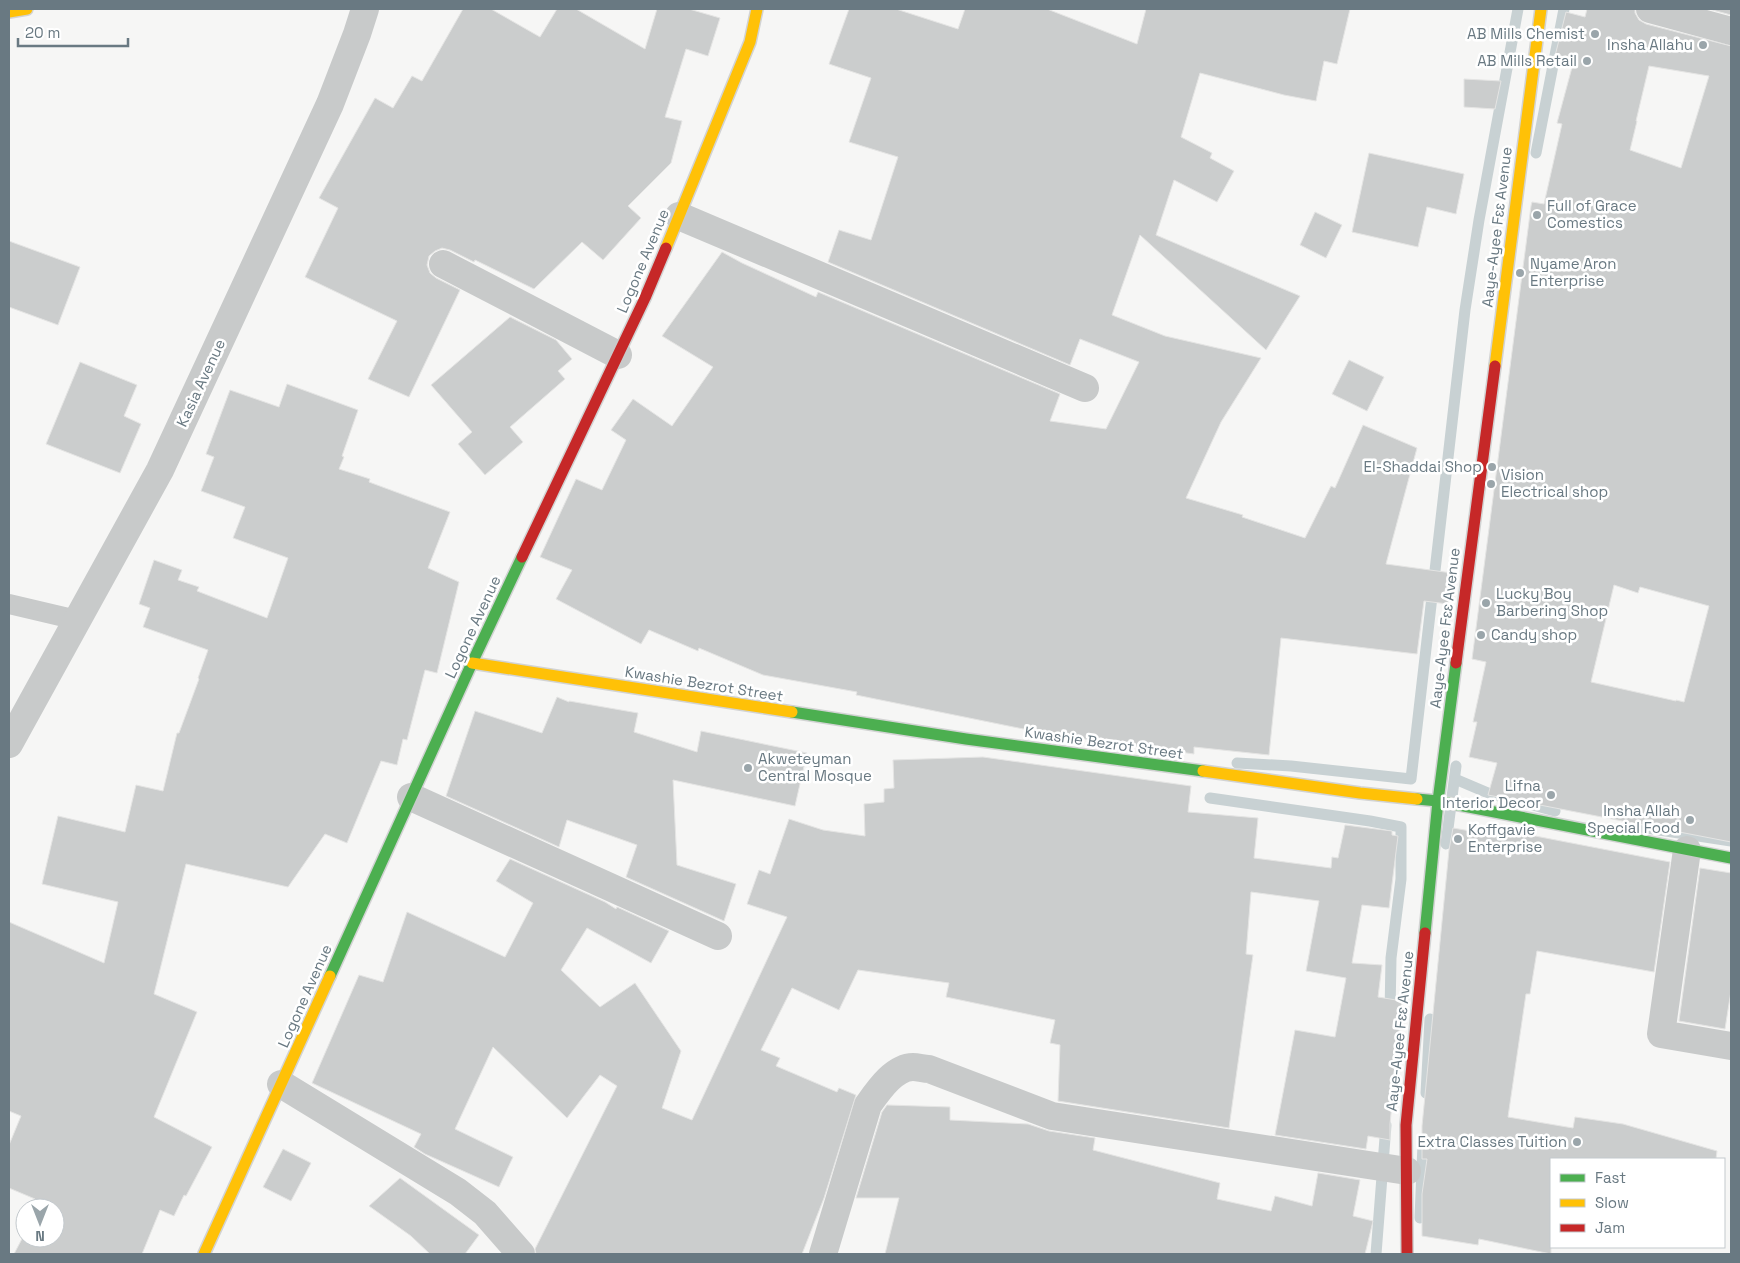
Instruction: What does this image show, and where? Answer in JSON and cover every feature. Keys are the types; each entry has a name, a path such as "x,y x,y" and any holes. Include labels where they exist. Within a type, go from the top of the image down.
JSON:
{"main road":[{"path":"9,12 27,9"},
{"name":"Logone Avenue","path":"204,1254 472,663 645,298 750,42 757,9"},
{"name":"Aaye-Ayee Fɛɛ Avenue","path":"1407,1254 1406,1125 1438,801 1541,9"},
{"name":"Kwashie Bezrot Street","path":"472,663 966,739 1360,793 1438,801 1731,858"}],"street":[{"name":"Kasia Avenue","path":"9,744 160,470 330,104 365,9"},
{"path":"1650,9 1731,32"},
{"path":"679,216 1085,388"},
{"path":"443,264 618,355"},
{"path":"411,797 718,936"},
{"path":"1687,850 1661,1034 1731,1046"},
{"path":"823,1254 868,1105 879,1090 896,1073 911,1067 929,1070 1052,1116 1407,1172"},
{"path":"282,1084 458,1192 485,1213 521,1254"}],"lane":[{"path":"9,604 77,620"}],"building":[{"path":"463,9 491,9 540,37 557,9 576,9 645,49 657,9 689,9 720,18 708,56 686,49 665,117 682,121 671,163 628,206 641,218 603,260 582,242 534,289 450,250 442,248 429,256 427,265 430,273 460,290 409,397 368,379 397,321 305,277 338,208 319,198 375,98 393,108 412,76 422,81"},
{"path":"849,9 896,9 958,29 965,9 1047,9 1137,44 1146,9 1350,9 1337,64 1324,61 1316,101 1284,95 1200,73 1181,137 1212,153 1210,158 1234,171 1217,202 1174,180 1156,235 1300,296 1266,350 1140,235 1112,315 1165,336 1261,358 1221,422 1186,498 1243,515 1242,517 1305,538 1331,486 1335,488 1363,425 1417,448 1386,564 1452,573 1448,604 1424,601 1417,654 1281,638 1269,755 1194,747 1194,754 1048,734 856,695 857,692 763,675 699,648 698,651 649,630 641,644 556,599 572,570 540,557 576,479 602,490 626,440 611,430 633,399 672,426 713,367 662,336 722,252 816,297 818,292 1060,394 1050,421 1106,429 1139,362 1080,339 1070,365 828,262 839,230 871,240 898,157 849,142 871,78 829,64"},
{"path":"1587,9 1635,9 1639,20 1646,24 1731,46 1731,842 1488,795 1497,763 1469,757 1477,722 1473,722 1486,662 1472,659 1531,206 1532,202 1544,204 1562,124 1557,123 1574,60 1555,56 1566,12 1585,17","holes":["1649,66 1709,76 1681,168 1630,150","1614,585 1638,593 1640,587 1709,606 1684,702 1591,682"]},
{"path":"1709,9 1731,9 1731,15"},
{"path":"1464,79 1501,81 1495,109 1464,107"},
{"path":"1369,153 1464,174 1456,214 1427,207 1418,247 1352,232"},
{"path":"1315,212 1342,225 1326,258 1300,245"},
{"path":"9,241 80,267 58,325 9,307"},
{"path":"510,317 556,340 572,359 558,371 565,379 510,427 523,442 485,475 458,444 472,432 431,385"},
{"path":"1349,360 1384,377 1367,411 1332,394"},
{"path":"80,362 137,385 124,416 141,424 120,473 46,444"},
{"path":"287,384 358,410 339,469 370,479 369,482 450,512 428,568 459,582 437,673 425,670 407,740 403,739 397,765 381,761 347,843 325,834 288,887 186,864 154,994 197,1012 154,1117 212,1147 174,1216 160,1210 142,1254 14,1254 17,1248 65,1248 65,1198 33,1198 9,1188 9,1145 21,1116 9,1111 9,922 104,963 118,902 42,884 58,816 125,832 136,785 163,791 177,733 179,733 208,650 143,627 150,608 139,604 154,560 182,570 178,580 199,587 197,591 267,618 288,558 233,538 245,507 201,491 214,457 206,454 230,390 279,407"},
{"path":"557,697 569,702 638,713 634,732 697,752 701,731 807,753 795,806 673,780 677,865 736,884 724,921 626,877 637,845 567,820 559,847 446,796 475,711 542,733"},
{"path":"983,757 1191,786 1188,812 1258,818 1254,858 1331,868 1332,857 1338,858 1345,825 1392,831 1392,835 1398,836 1389,908 1362,905 1352,963 1382,965 1378,997 1402,1001 1390,1140 1368,1136 1366,1149 1275,1135 1295,1030 1335,1037 1346,978 1306,971 1319,901 1251,892 1246,954 1253,955 1229,1128 1058,1101 1060,1045 1050,1043 1055,1020 946,997 949,983 858,970 839,1010 792,988 761,1050 780,1058 776,1066 837,1092 839,1088 856,1095 824,1198 802,1254 536,1254 535,1249 617,1086 600,1075 567,1118 493,1047 455,1129 513,1157 499,1187 425,1154 414,1147 421,1134 312,1083 359,975 383,982 407,912 505,957 533,903 496,881 510,859 605,902 616,909 617,907 669,931 651,963 587,928 561,970 600,1007 635,983 681,1051 662,1108 692,1120 787,917 747,904 759,870 770,874 789,819 823,830 865,836 864,804 884,802 884,789 894,788 893,760"},
{"path":"1478,825 1670,862 1654,972 1537,951 1530,994 1526,994 1508,1117 1573,1128 1575,1117 1623,1124 1717,1151 1716,1158 1550,1158 1551,1254 1479,1239 1478,1245 1422,1236 1422,1194 1427,1159 1422,1159 1422,1126 1449,850 1453,828 1476,832"},
{"path":"1700,868 1731,873 1731,991 1725,1029 1679,1021"},
{"path":"887,1105 950,1107 950,1120 1028,1124 1049,1131 1095,1138 1093,1150 1220,1183 1217,1199 1271,1211 1275,1196 1312,1206 1318,1173 1360,1180 1353,1216 1373,1221 1365,1254 885,1254 899,1198 856,1198 882,1112"},
{"path":"283,1149 311,1163 291,1201 263,1187"},
{"path":"400,1178 479,1235 465,1254 430,1254 411,1236 369,1206"}],"waterway":[{"path":"1237,763 1291,766 1411,779 1465,310 1479,220 1518,9"},
{"path":"1536,153 1564,9"},
{"path":"1446,844 1456,766"},
{"path":"1455,779 1488,793 1555,811"},
{"path":"1210,798 1401,827 1401,879 1391,958 1390,1014"},
{"path":"1640,827 1731,841"},
{"path":"1426,1093 1430,1019"},
{"path":"1376,1254 1386,1125"},
{"path":"1420,1218 1423,1144"}],"traffic: fast":[{"path":"330,976 522,557"},
{"path":"1425,933 1438,801 1456,663"},
{"path":"792,712 966,739 1203,771"},
{"path":"1417,799 1438,801 1731,858"}],"traffic: slow":[{"path":"9,12 27,9"},
{"path":"666,248 750,42 757,9"},
{"path":"1495,366 1541,9"},
{"path":"472,663 792,712"},
{"path":"1203,771 1417,799"},
{"path":"204,1254 330,976"}],"traffic: jam":[{"path":"522,557 645,298 666,248"},
{"path":"1456,663 1495,366"},
{"path":"1407,1254 1406,1125 1425,933"}],"place":[{"name":"AB Mills Chemist","path":"1595,34"},
{"name":"Insha Allahu","path":"1703,45"},
{"name":"AB Mills Retail","path":"1587,61"},
{"name":"Full of Grace Comestics","path":"1537,215"},
{"name":"Nyame Aron Enterprise","path":"1520,273"},
{"name":"El-Shaddai Shop","path":"1492,467"},
{"name":"Vision Electrical shop","path":"1491,484"},
{"name":"Lucky Boy Barbering Shop","path":"1486,603"},
{"name":"Candy shop","path":"1481,635"},
{"name":"Akweteyman Central Mosque","path":"748,768"},
{"name":"Lifna Interior Decor","path":"1551,795"},
{"name":"Insha Allah Special Food","path":"1690,820"},
{"name":"Koffgavie Enterprise","path":"1458,839"},
{"name":"Extra Classes Tuition","path":"1577,1142"}]}
